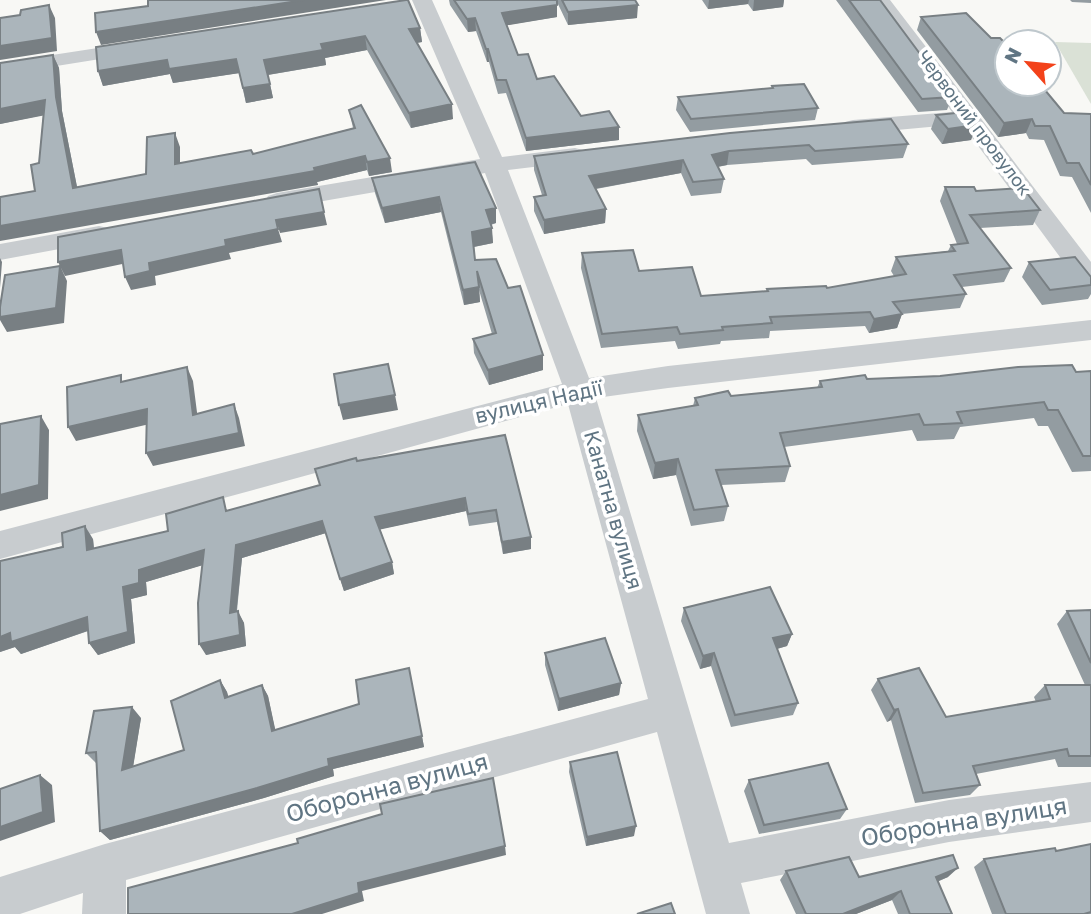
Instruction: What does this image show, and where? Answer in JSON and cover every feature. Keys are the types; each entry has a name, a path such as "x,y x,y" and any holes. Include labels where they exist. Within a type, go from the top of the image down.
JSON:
{"street":[{"name":"Червоний провулок","path":"880,0 1091,281"},
{"name":"Канатна вулиця","path":"424,2 494,165 579,390 728,914"},
{"path":"0,69 154,46"},
{"path":"835,128 970,117"},
{"path":"255,205 443,171 604,152"},
{"path":"0,251 121,230"},
{"name":"вулиця Надії","path":"0,545 579,390 668,377 1091,330"},
{"name":"Оборонна вулиця","path":"0,899 105,865 669,711"},
{"name":"Оборонна вулиця","path":"714,867 949,821 1091,802"},
{"path":"104,914 105,865"}],"shaded area":[{"path":"1063,42 1091,43 1091,104 1063,56"}],"building":[{"path":"148,0 304,0 96,32 95,13 148,6"},
{"path":"408,0 420,28 409,29 452,104 409,113 365,36 321,44 323,50 264,60 270,84 243,88 236,59 169,69 167,60 98,71 96,47"},
{"path":"454,0 557,0 557,5 502,13 518,55 528,54 537,79 554,76 581,116 609,111 619,127 526,138 506,80 497,80 475,18 467,19"},
{"path":"562,0 635,0 638,5 568,12"},
{"path":"849,0 880,0 952,97 922,99"},
{"path":"49,5 52,38 0,46 0,18 20,15 21,10"},
{"path":"966,13 993,38 993,98 1052,98 1064,113 1091,114 1091,185 1079,163 1067,163 1050,126 1035,126 1032,119 1004,123 921,17"},
{"path":"53,55 56,97 73,188 146,174 147,137 175,133 175,164 251,150 253,154 355,128 349,110 361,105 390,158 367,162 365,156 314,168 315,171 0,226 0,197 35,191 31,165 39,163 45,100 0,109 0,63"},
{"path":"804,84 818,108 691,119 678,97 773,88 772,86"},
{"path":"966,112 976,125 948,129 936,115"},
{"path":"891,119 908,144 815,151 809,145 729,151 712,155 724,179 693,182 683,160 589,176 606,209 544,220 534,197 546,195 534,156 730,133"},
{"path":"475,162 496,208 486,210 492,228 472,232 475,260 496,259 508,288 520,286 543,355 488,370 473,339 496,333 477,271 479,287 463,290 439,197 382,208 372,178"},
{"path":"945,187 974,187 976,191 1023,188 1040,210 970,215 1011,268 954,275 966,294 893,302 902,314 874,319 870,312 770,317 772,323 722,327 723,330 680,334 677,327 602,334 582,253 633,250 639,271 692,267 701,296 768,291 767,289 827,288 906,274 896,257 955,251 951,245 968,243"},
{"path":"319,189 324,212 276,220 278,229 225,240 226,246 149,263 150,271 125,277 121,250 58,262 58,237"},
{"path":"1075,257 1091,277 1091,285 1050,290 1029,262"},
{"path":"60,266 56,308 0,317 5,275"},
{"path":"388,364 395,395 339,405 334,374"},
{"path":"1072,365 1076,372 1091,371 1091,456 1083,456 1058,410 1048,410 1044,402 957,412 962,423 924,425 919,414 780,433 790,466 716,470 728,506 694,510 678,459 655,463 638,415 698,405 695,398 728,391 731,396 822,387 820,381 865,375 867,379 940,376 1018,367"},
{"path":"187,367 193,415 234,404 239,433 146,453 147,409 68,427 67,387 121,375 121,382"},
{"path":"41,416 39,485 0,495 0,424"},
{"path":"505,435 531,537 502,542 496,510 468,514 465,498 375,517 392,562 340,579 322,521 236,545 230,613 238,611 240,635 199,644 198,603 204,550 139,570 139,583 123,587 128,632 89,643 87,617 11,642 10,633 0,637 0,561 63,547 62,533 85,526 87,550 168,531 166,514 223,497 226,511 320,485 315,469 356,458 357,461"},
{"path":"770,587 792,634 773,638 798,703 735,715 714,653 703,656 684,608"},
{"path":"1091,610 1091,663 1067,611"},
{"path":"605,638 621,683 559,699 545,653"},
{"path":"409,668 422,736 328,759 329,766 100,831 96,752 86,753 94,711 132,707 122,770 184,750 171,701 220,680 225,698 262,685 272,731 359,704 356,680"},
{"path":"919,668 946,717 1050,699 1045,685 1091,685 1091,756 1069,756 1067,749 973,766 980,785 923,793 898,709 894,710 878,679"},
{"path":"617,752 636,826 587,837 570,762"},
{"path":"828,763 847,809 764,825 749,780"},
{"path":"40,775 43,812 0,827 0,789"},
{"path":"493,778 505,846 358,883 359,893 292,914 128,914 128,888 298,843 297,839 382,814 380,804"},
{"path":"1091,844 1091,912 1006,914 984,859"},
{"path":"953,855 958,868 936,877 952,914 910,914 901,891 843,914 806,914 786,871 849,857 859,877"},
{"path":"671,903 675,914 637,914"}]}
